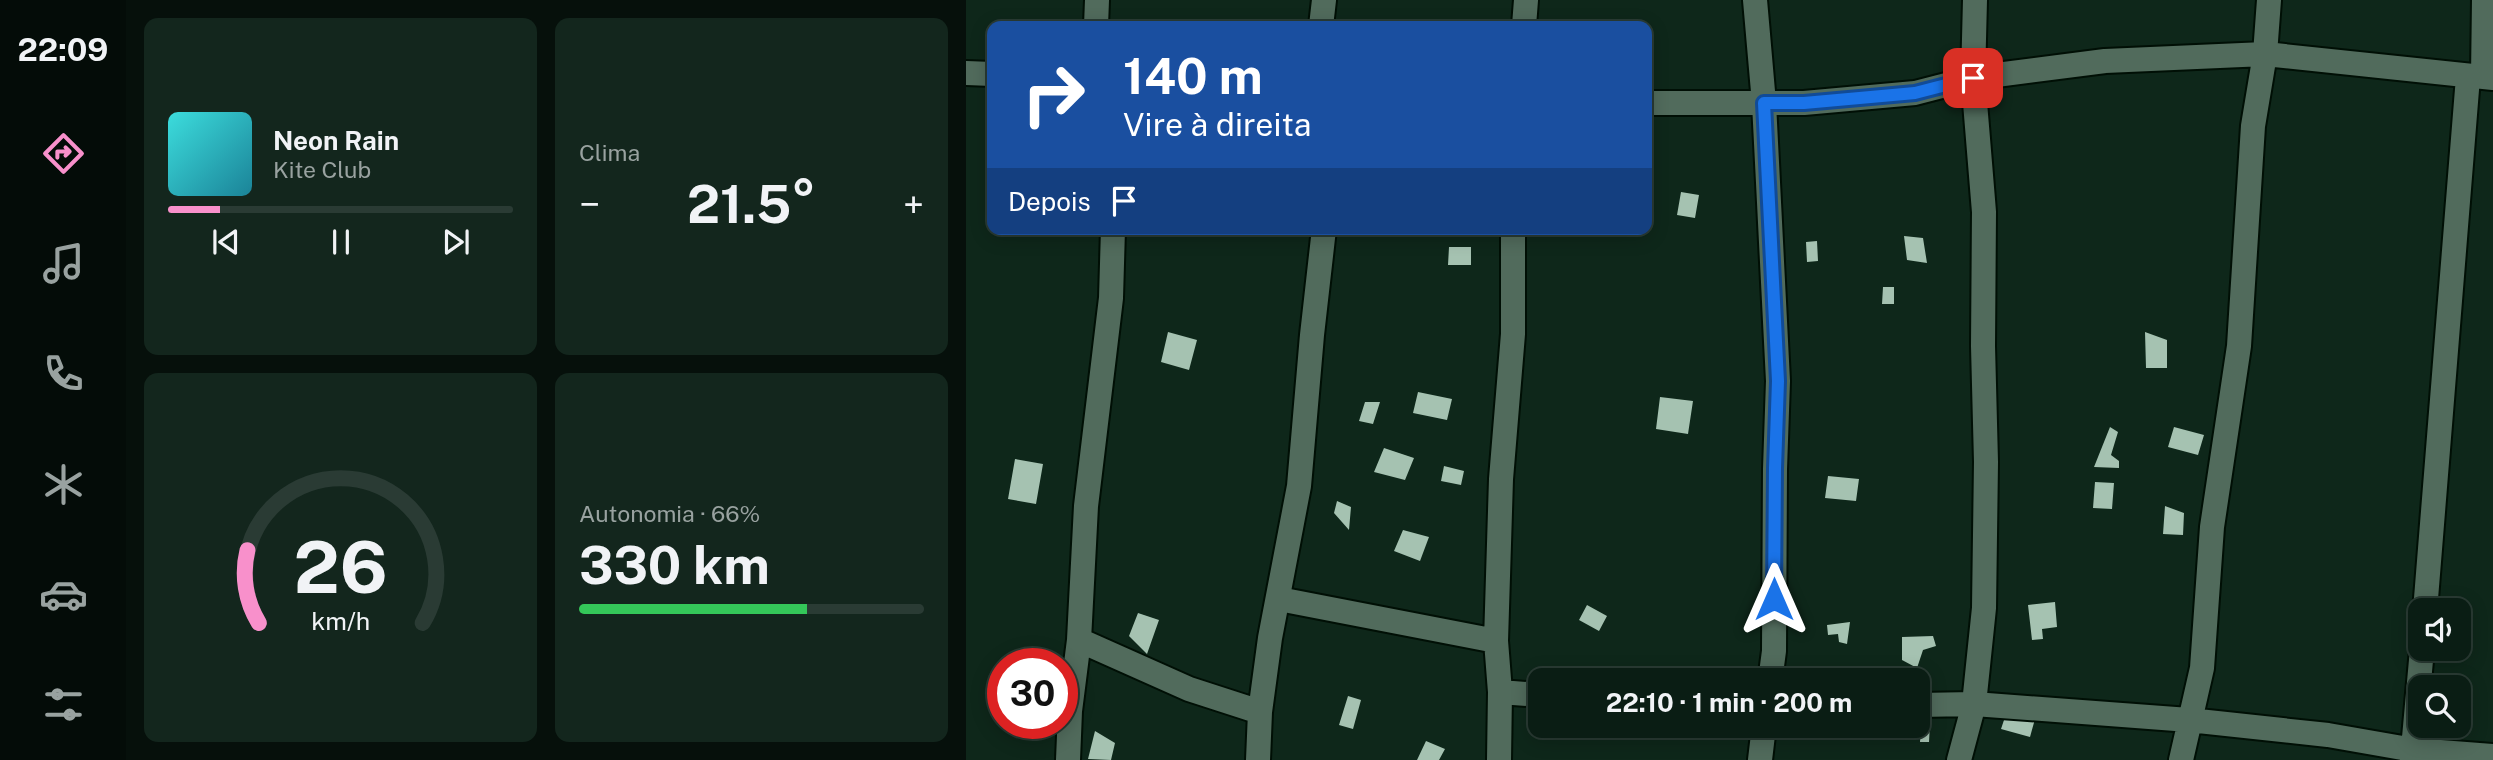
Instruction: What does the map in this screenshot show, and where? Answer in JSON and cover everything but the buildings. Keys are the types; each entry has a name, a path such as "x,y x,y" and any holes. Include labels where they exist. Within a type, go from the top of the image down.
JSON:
{"street":[{"path":"1096,21 1097,0"},
{"path":"1322,21 1324,0"},
{"path":"1524,21 1526,0"},
{"path":"1755,0 1764,103 1778,381 1772,668"},
{"path":"1959,760 1974,704 1984,608 1984,212 1973,78 1975,0"},
{"path":"2181,760 2202,668 2212,527 2238,346 2253,126 2265,54 2269,0"},
{"path":"2426,598 2481,77 2484,0"},
{"path":"1652,103 1804,103 1915,93 1973,78 2105,61 2265,54 2481,77"},
{"path":"966,73 987,74"},
{"path":"1068,760 1070,711 1079,640 1086,506 1111,299 1113,235"},
{"path":"1258,760 1259,712 1270,638 1299,486 1323,235"},
{"path":"1499,760 1500,692 1496,641 1501,479 1513,334 1513,235"},
{"path":"1279,599 1496,641"},
{"path":"1079,640 1189,689 1259,712"},
{"path":"2413,755 2421,661"},
{"path":"1500,692 1528,694"},
{"path":"1930,705 1974,704 2189,720 2328,735 2413,755 2493,756"},
{"path":"1760,760 1763,738"}],"route":[{"path":"1774,599 1778,381 1764,103 1804,103 1915,93 1973,78"}]}
